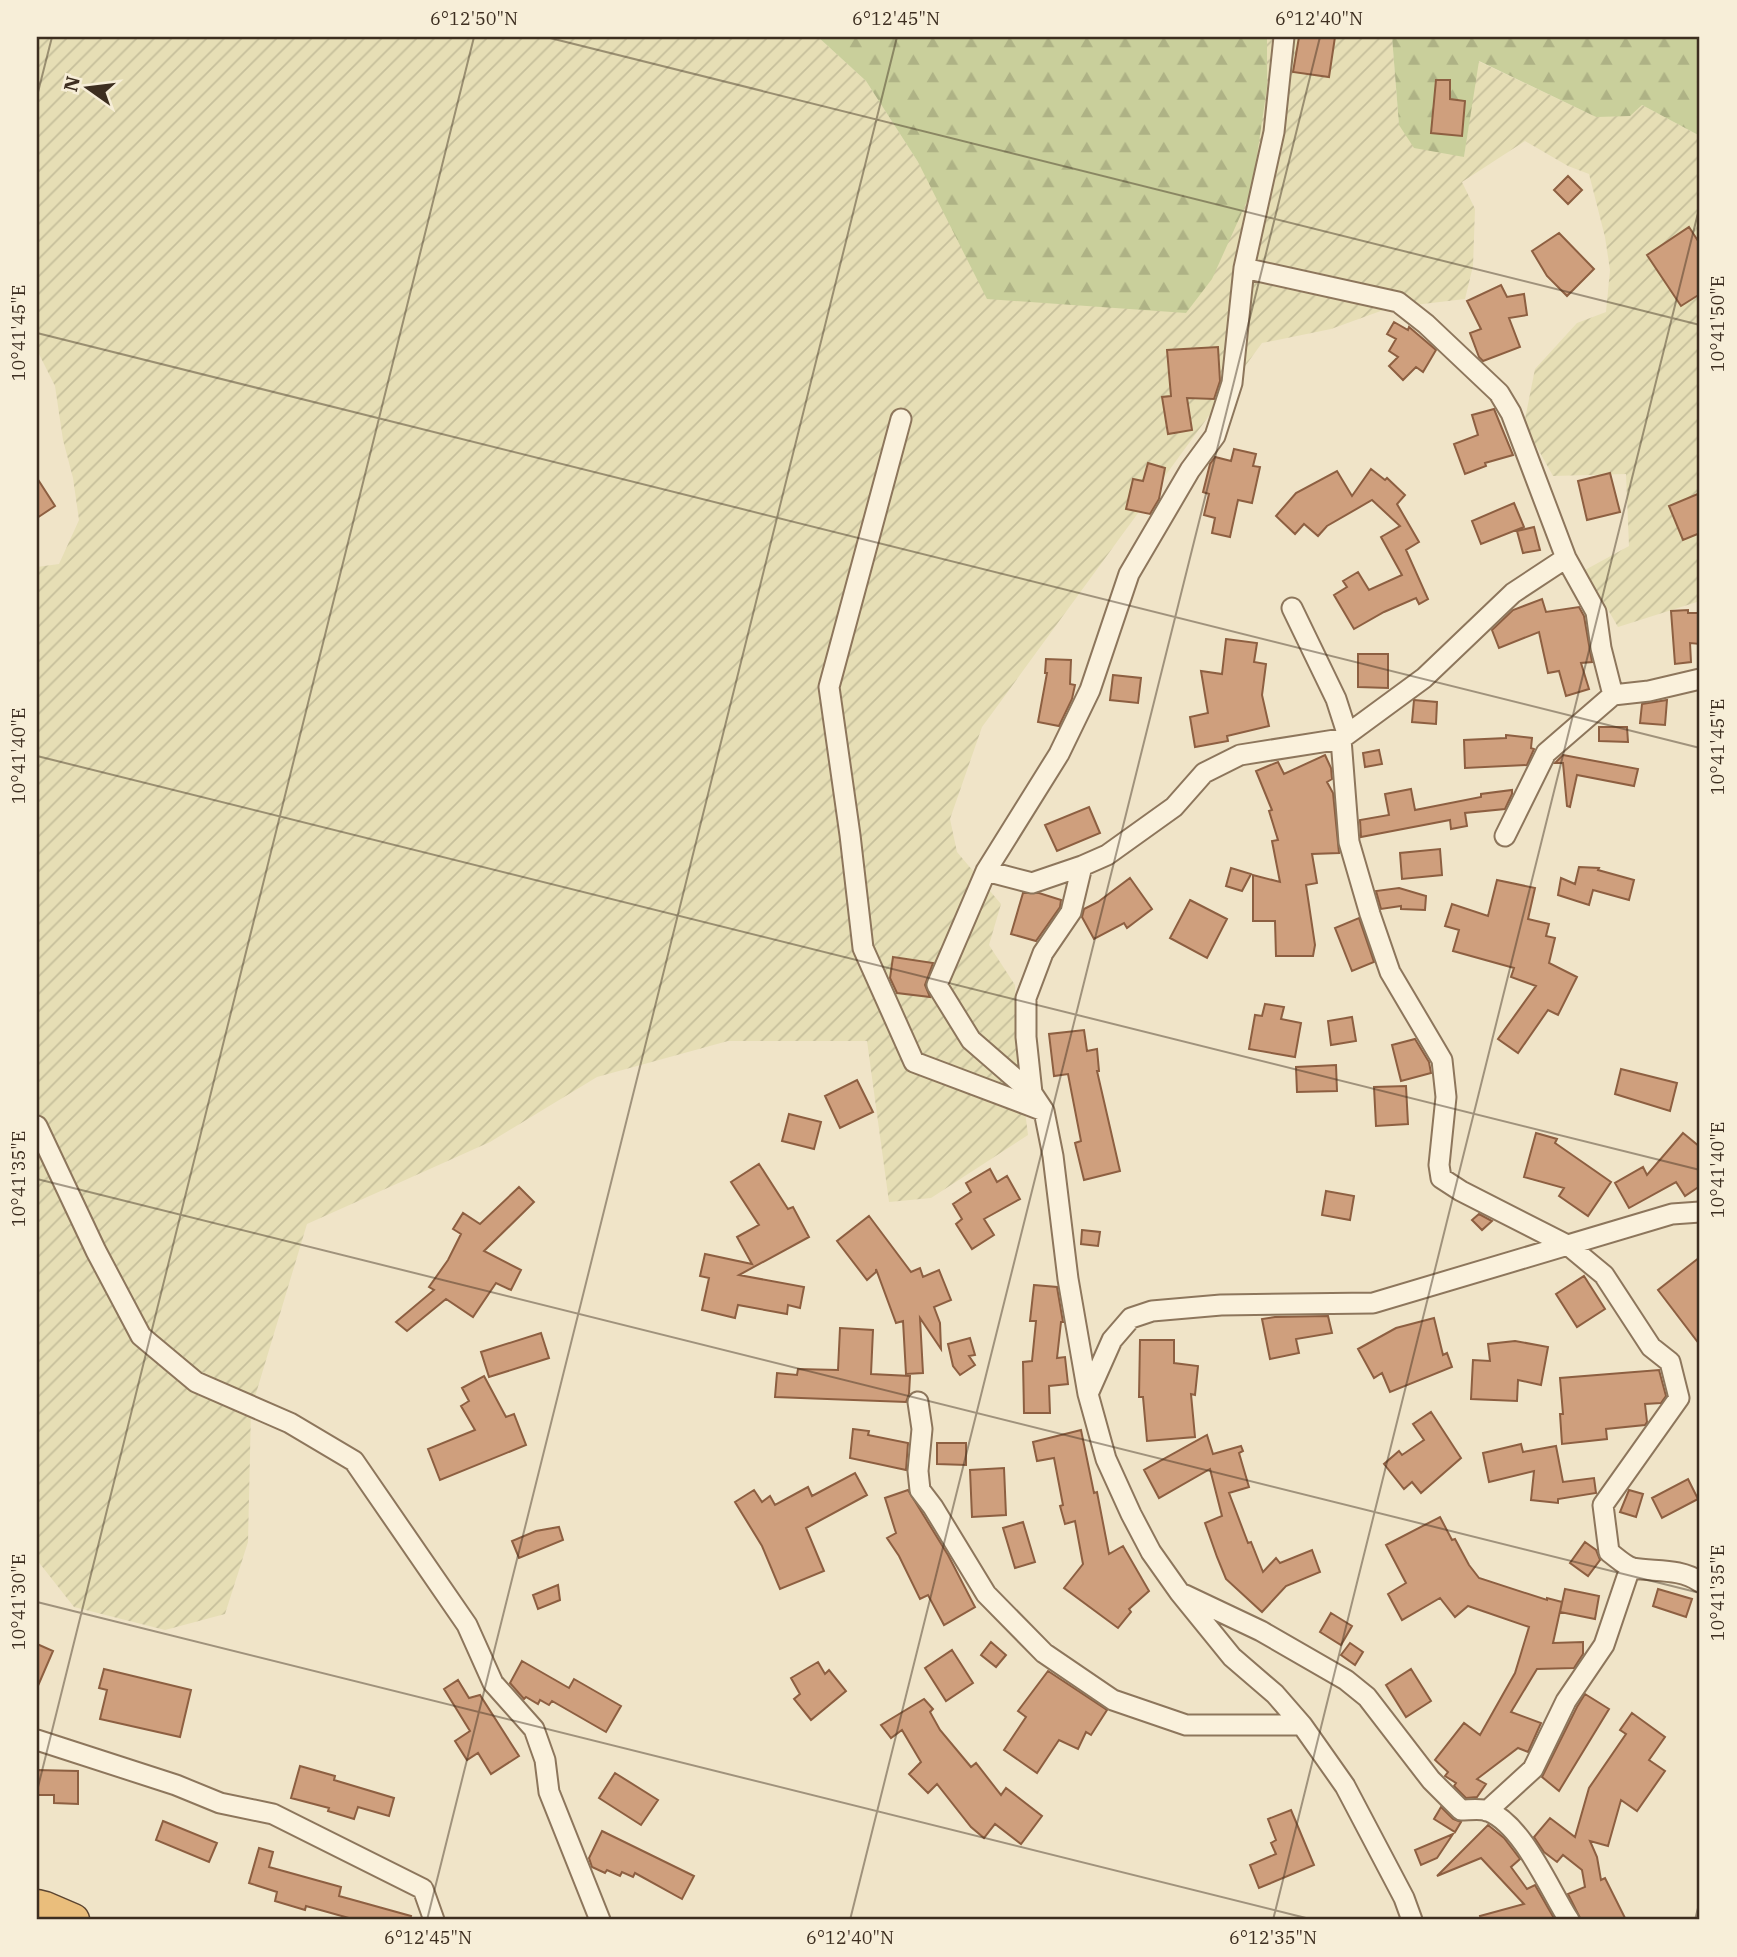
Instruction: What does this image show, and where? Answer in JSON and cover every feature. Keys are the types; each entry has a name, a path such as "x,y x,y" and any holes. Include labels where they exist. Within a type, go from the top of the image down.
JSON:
{"street":[{"path":"1284,37 1274,132 1244,268 1232,383 1215,436 1190,470 1129,574 1090,690 1059,754 986,872 937,985 971,1040 1032,1093 1044,1111 1088,1394 1106,1459 1131,1514 1151,1552 1181,1593 1232,1657 1276,1694 1345,1786 1404,1898 1412,1920"},
{"path":"1244,268 1398,302 1426,324 1499,393 1511,413 1566,558 1596,612 1601,648 1613,695"},
{"path":"901,419 829,687 863,948 914,1062 1044,1111"},
{"path":"986,872 1032,883 1082,866 1107,855 1174,807 1204,773 1240,755 1341,739 1424,678 1513,593 1566,558"},
{"path":"1292,608 1336,699 1347,733 1341,739 1349,842 1370,914 1390,972 1442,1060 1446,1097 1439,1165 1441,1178 1569,1246 1604,1275 1651,1347 1670,1362 1679,1398 1602,1505 1609,1552 1630,1568 1661,1569 1695,1578 1700,1582"},
{"path":"1506,836 1546,753 1613,695 1649,691 1700,679"},
{"path":"1032,1093 1026,1037 1026,998 1043,953 1071,912 1082,866"},
{"path":"37,1126 96,1251 141,1336 196,1382 290,1423 354,1461 467,1625 493,1683 534,1729 545,1760 549,1792 600,1920"},
{"path":"1088,1394 1112,1340 1131,1318 1153,1311 1221,1305 1373,1303 1672,1214 1700,1212"},
{"path":"918,1402 922,1429 918,1471 920,1490 986,1594 1044,1653 1113,1700 1186,1724 1302,1726"},
{"path":"1487,1811 1532,1769 1566,1701 1604,1645 1630,1568"},
{"path":"1181,1593 1261,1631 1346,1680 1367,1697 1431,1780 1461,1810 1487,1811 1508,1825 1528,1852 1569,1920"},
{"path":"37,1740 176,1785 220,1803 273,1814 422,1889 434,1920"}],"shaded area":[{"path":"37,37 818,37 866,81 918,162 1267,87 1267,37 1392,37 1399,125 1464,157 1478,61 1596,117 1642,105 1700,136 1700,601 1618,627 1585,570 1629,546 1626,474 1553,476 1524,424 1535,369 1577,323 1606,312 1610,270 1605,237 1589,174 1568,166 1525,141 1462,182 1475,209 1473,266 1465,299 1389,308 1331,329 1262,343 982,727 950,819 957,852 1001,904 989,945 1015,985 1017,1048 1028,1135 931,1198 889,1202 867,1041 728,1041 597,1077 490,1142 307,1224 251,1410 248,1542 225,1614 165,1630 74,1607 37,1560 37,567 59,564 79,520 55,386 37,350"}],"green space":[{"path":"818,37 1267,37 1267,87 1252,190 1212,279 1186,313 987,299 918,162 866,81"},
{"path":"1392,37 1700,37 1700,136 1642,105 1630,116 1596,117 1479,61 1464,157 1414,148 1399,125"}],"building":[{"path":"1299,37 1335,37 1329,77 1293,72"},
{"path":"1436,80 1450,80 1450,99 1465,101 1462,136 1431,133"},
{"path":"1568,176 1582,190 1568,204 1554,190"},
{"path":"1689,227 1700,244 1700,294 1681,306 1647,255"},
{"path":"1559,233 1594,269 1567,296 1547,276 1532,251"},
{"path":"1501,285 1507,297 1524,294 1527,315 1509,318 1520,347 1483,361 1470,333 1481,329 1467,301"},
{"path":"1394,322 1408,330 1409,327 1436,350 1423,372 1416,367 1403,380 1389,366 1398,357 1389,351 1396,339 1387,334"},
{"path":"1218,347 1220,381 1214,399 1187,398 1192,430 1168,434 1162,397 1171,396 1167,350"},
{"path":"1494,409 1513,455 1485,463 1486,466 1465,474 1454,444 1478,435 1472,415"},
{"path":"1234,449 1256,454 1253,466 1260,467 1252,503 1238,500 1230,537 1212,533 1215,518 1204,515 1209,494 1203,492 1210,464 1215,457 1231,461"},
{"path":"1148,463 1165,468 1159,499 1150,514 1126,509 1133,479 1143,481"},
{"path":"1371,469 1385,480 1387,478 1405,495 1397,504 1419,542 1406,550 1428,599 1419,604 1416,598 1354,629 1334,595 1347,587 1343,581 1358,572 1369,590 1402,575 1381,537 1400,526 1372,500 1327,526 1318,536 1304,524 1295,534 1276,516 1296,493 1337,471 1352,496"},
{"path":"1610,473 1620,512 1587,520 1578,481"},
{"path":"37,478 55,506 37,518"},
{"path":"1700,493 1700,533 1683,540 1669,506"},
{"path":"1514,503 1524,527 1481,544 1472,521"},
{"path":"1534,527 1540,550 1523,553 1517,531"},
{"path":"1542,599 1546,612 1579,607 1584,616 1592,662 1581,663 1589,689 1566,696 1559,671 1548,673 1539,632 1499,648 1492,630 1513,610"},
{"path":"1688,610 1688,613 1700,613 1700,644 1690,643 1691,662 1675,664 1671,611"},
{"path":"1226,639 1257,643 1254,662 1266,664 1262,695 1269,726 1227,736 1228,741 1195,747 1190,717 1208,713 1201,671 1222,674"},
{"path":"1358,654 1388,654 1388,688 1358,687"},
{"path":"1046,659 1071,660 1070,684 1075,685 1072,699 1059,726 1038,722 1047,673"},
{"path":"1113,675 1141,678 1138,703 1110,700"},
{"path":"1414,700 1437,702 1436,724 1412,722"},
{"path":"1667,700 1665,725 1640,723 1642,704"},
{"path":"1599,727 1627,727 1628,742 1599,741"},
{"path":"1506,735 1532,738 1531,748 1534,749 1527,765 1465,768 1464,740 1506,738"},
{"path":"1379,750 1382,764 1365,767 1363,753"},
{"path":"1325,755 1331,768 1332,779 1327,782 1333,793 1339,853 1312,854 1317,883 1306,885 1315,945 1313,956 1276,956 1275,921 1253,921 1253,875 1280,882 1272,841 1278,840 1269,811 1272,810 1256,771 1278,762 1284,774"},
{"path":"1563,755 1638,769 1634,786 1577,775 1570,807 1567,806 1563,763 1555,763"},
{"path":"1411,789 1415,810 1481,797 1481,794 1512,790 1512,794 1505,809 1465,813 1467,826 1451,829 1450,820 1361,837 1360,820 1389,815 1385,794"},
{"path":"1089,807 1100,833 1057,851 1045,825"},
{"path":"1440,849 1442,875 1402,879 1400,853"},
{"path":"1579,867 1599,868 1598,870 1634,880 1629,900 1593,890 1589,905 1558,895 1561,878 1575,884"},
{"path":"1231,868 1251,874 1242,891 1226,886"},
{"path":"1130,878 1152,909 1127,928 1124,923 1094,939 1082,917 1084,909"},
{"path":"1497,880 1535,888 1528,919 1549,924 1546,936 1555,938 1549,963 1577,977 1558,1015 1548,1010 1518,1053 1498,1039 1536,986 1511,977 1514,968 1453,951 1459,930 1445,926 1452,904 1488,916"},
{"path":"1399,888 1426,896 1425,910 1401,909 1401,906 1381,909 1376,891"},
{"path":"1023,893 1039,893 1061,900 1060,907 1036,941 1011,934"},
{"path":"1190,900 1227,919 1207,958 1170,938"},
{"path":"1359,918 1374,962 1352,971 1335,928"},
{"path":"893,957 933,963 925,985 930,997 897,993 890,978"},
{"path":"1265,1004 1284,1007 1281,1019 1301,1023 1295,1057 1249,1049 1255,1015 1262,1016"},
{"path":"1352,1017 1356,1041 1331,1045 1328,1021"},
{"path":"1084,1030 1087,1051 1097,1049 1097,1071 1120,1171 1084,1180 1075,1143 1081,1141 1068,1074 1054,1076 1049,1034"},
{"path":"1415,1039 1429,1062 1431,1073 1401,1081 1392,1045"},
{"path":"1336,1065 1337,1091 1297,1092 1296,1067"},
{"path":"1621,1069 1677,1083 1670,1111 1615,1094"},
{"path":"857,1080 873,1112 840,1128 825,1096"},
{"path":"1406,1086 1408,1124 1376,1126 1374,1087"},
{"path":"789,1114 821,1122 814,1149 782,1141"},
{"path":"1536,1133 1557,1139 1555,1143 1611,1182 1588,1216 1559,1196 1564,1188 1524,1177"},
{"path":"1683,1133 1700,1147 1700,1186 1685,1196 1676,1182 1629,1208 1615,1183 1643,1167 1647,1175"},
{"path":"759,1164 788,1209 793,1207 809,1237 739,1275 804,1287 800,1308 788,1305 787,1314 738,1305 735,1318 702,1310 709,1278 700,1276 705,1254 752,1264 737,1237 759,1225 731,1182"},
{"path":"990,1169 997,1182 1007,1176 1020,1199 984,1219 994,1235 972,1249 956,1224 962,1219 953,1204 971,1192 966,1183"},
{"path":"519,1187 534,1202 484,1251 521,1270 511,1290 496,1283 473,1317 446,1299 407,1331 396,1322 434,1290 429,1287 448,1260 461,1234 453,1229 463,1213 480,1224"},
{"path":"1326,1191 1354,1196 1350,1220 1322,1215"},
{"path":"1479,1214 1492,1221 1482,1230 1472,1220"},
{"path":"869,1216 911,1272 920,1268 923,1277 939,1270 951,1300 934,1307 940,1323 941,1349 920,1318 923,1373 906,1374 903,1321 896,1323 876,1269 867,1280 837,1241"},
{"path":"1082,1230 1100,1232 1098,1246 1081,1244"},
{"path":"1700,1257 1700,1345 1658,1290"},
{"path":"1584,1276 1605,1309 1577,1327 1556,1294"},
{"path":"1034,1285 1057,1287 1063,1322 1057,1358 1065,1357 1068,1384 1049,1386 1050,1413 1024,1413 1023,1362 1032,1361 1036,1321 1030,1321"},
{"path":"1328,1316 1332,1333 1296,1339 1299,1353 1270,1359 1262,1319"},
{"path":"1434,1318 1443,1355 1447,1353 1452,1367 1390,1392 1382,1373 1374,1378 1358,1349 1396,1328"},
{"path":"840,1328 873,1330 871,1374 910,1376 906,1402 775,1397 777,1373 797,1375 798,1369 838,1370"},
{"path":"541,1333 549,1358 489,1377 481,1352"},
{"path":"970,1338 975,1355 969,1356 975,1365 960,1375 953,1366 948,1344"},
{"path":"1140,1340 1174,1340 1174,1363 1198,1366 1195,1395 1191,1394 1195,1437 1147,1441 1143,1397 1139,1397"},
{"path":"1515,1341 1548,1347 1541,1385 1518,1380 1517,1401 1471,1399 1473,1360 1490,1361 1488,1344"},
{"path":"1659,1370 1666,1396 1661,1403 1645,1404 1645,1425 1606,1429 1607,1439 1562,1444 1560,1378"},
{"path":"484,1376 506,1417 514,1414 526,1445 440,1480 428,1449 475,1430 461,1406 469,1401 462,1388"},
{"path":"1431,1412 1461,1458 1421,1493 1412,1482 1404,1489 1384,1464 1399,1451 1402,1455 1424,1440 1413,1424"},
{"path":"853,1429 869,1431 868,1435 908,1443 906,1470 850,1458"},
{"path":"1081,1430 1109,1554 1123,1546 1149,1591 1129,1609 1131,1612 1118,1628 1064,1588 1083,1564 1075,1521 1065,1524 1054,1458 1037,1461 1033,1442"},
{"path":"1207,1435 1213,1454 1241,1446 1243,1451 1239,1453 1249,1487 1229,1493 1248,1543 1251,1542 1263,1572 1276,1558 1280,1563 1312,1550 1320,1572 1286,1586 1262,1612 1226,1579 1217,1557 1205,1523 1222,1516 1210,1469 1159,1498 1144,1470"},
{"path":"937,1443 966,1443 966,1465 937,1464"},
{"path":"1521,1444 1523,1452 1556,1446 1563,1482 1594,1478 1596,1493 1558,1499 1558,1503 1531,1500 1534,1471 1489,1482 1483,1453"},
{"path":"1004,1468 1006,1515 972,1517 970,1470"},
{"path":"855,1473 867,1495 806,1528 824,1571 780,1589 762,1546 735,1502 754,1490 762,1502 770,1496 775,1505 808,1487 812,1496"},
{"path":"1688,1479 1698,1499 1662,1518 1652,1498"},
{"path":"908,1490 948,1555 975,1607 944,1625 928,1595 920,1599 887,1538 896,1533 885,1498"},
{"path":"1629,1490 1643,1494 1636,1517 1620,1512"},
{"path":"1440,1517 1452,1540 1455,1539 1479,1578 1547,1600 1562,1602 1553,1643 1583,1642 1583,1654 1574,1668 1537,1669 1511,1712 1541,1723 1528,1752 1518,1748 1477,1779 1486,1784 1477,1797 1466,1798 1454,1786 1456,1783 1445,1776 1448,1772 1435,1760 1464,1723 1480,1735 1515,1673 1529,1627 1468,1606 1455,1617 1440,1598 1402,1620 1388,1594 1406,1583 1386,1545"},
{"path":"1023,1522 1035,1562 1015,1568 1003,1528"},
{"path":"559,1527 563,1540 519,1558 512,1541 536,1531"},
{"path":"1585,1542 1596,1550 1600,1560 1588,1576 1570,1563"},
{"path":"558,1585 560,1600 538,1609 533,1595"},
{"path":"1565,1589 1599,1596 1595,1619 1560,1612"},
{"path":"1658,1589 1692,1599 1686,1617 1653,1606"},
{"path":"1331,1613 1352,1626 1341,1645 1320,1632"},
{"path":"991,1642 1006,1655 996,1667 981,1655"},
{"path":"1350,1643 1363,1652 1355,1665 1341,1655"},
{"path":"37,1644 53,1651 37,1688"},
{"path":"952,1650 973,1683 946,1701 925,1668"},
{"path":"522,1661 569,1688 574,1679 621,1706 606,1732 552,1701 549,1705 540,1700 538,1704 526,1697 524,1699 510,1683"},
{"path":"818,1662 825,1674 829,1670 846,1691 811,1720 794,1699 800,1694 791,1678"},
{"path":"104,1669 191,1690 180,1737 100,1719 107,1690 99,1688"},
{"path":"1411,1669 1431,1701 1406,1717 1386,1685"},
{"path":"1048,1671 1107,1710 1091,1735 1086,1732 1078,1749 1059,1740 1037,1773 1004,1750 1026,1717 1018,1711"},
{"path":"458,1680 469,1698 480,1695 519,1756 491,1774 478,1753 467,1760 455,1741 470,1731 444,1689"},
{"path":"1585,1694 1609,1709 1559,1791 1542,1777"},
{"path":"924,1699 933,1709 930,1712 940,1730 971,1767 976,1763 1001,1795 1006,1788 1042,1816 1021,1844 995,1824 984,1838 971,1827 937,1784 928,1793 909,1774 921,1762 902,1730 891,1738 881,1725"},
{"path":"1632,1713 1665,1737 1649,1760 1665,1771 1637,1811 1621,1800 1608,1846 1590,1841 1597,1857 1601,1880 1605,1878 1626,1920 1581,1920 1568,1894 1585,1887 1582,1870 1563,1855 1557,1862 1544,1852 1534,1837 1550,1818 1575,1837 1589,1788 1626,1734 1620,1730"},
{"path":"300,1766 335,1776 334,1780 394,1798 389,1816 358,1807 354,1819 328,1811 329,1808 291,1798"},
{"path":"37,1770 78,1771 78,1804 54,1803 54,1795 37,1795"},
{"path":"615,1773 658,1800 641,1825 599,1798"},
{"path":"1441,1807 1453,1819 1461,1822 1455,1832 1434,1819"},
{"path":"1291,1810 1314,1865 1259,1888 1250,1865 1276,1854 1271,1843 1276,1840 1268,1819"},
{"path":"163,1821 217,1843 209,1862 156,1840"},
{"path":"1488,1825 1504,1838 1520,1859 1511,1867 1527,1889 1535,1885 1555,1920 1481,1920 1480,1916 1524,1904 1481,1858 1437,1876"},
{"path":"602,1831 694,1876 682,1899 635,1873 633,1877 622,1872 620,1876 592,1867 589,1858"},
{"path":"1453,1834 1437,1858 1421,1865 1415,1850"},
{"path":"259,1848 273,1852 269,1867 341,1887 339,1896 411,1916 410,1920 356,1920 306,1906 305,1910 275,1901 277,1892 249,1883"}]}
